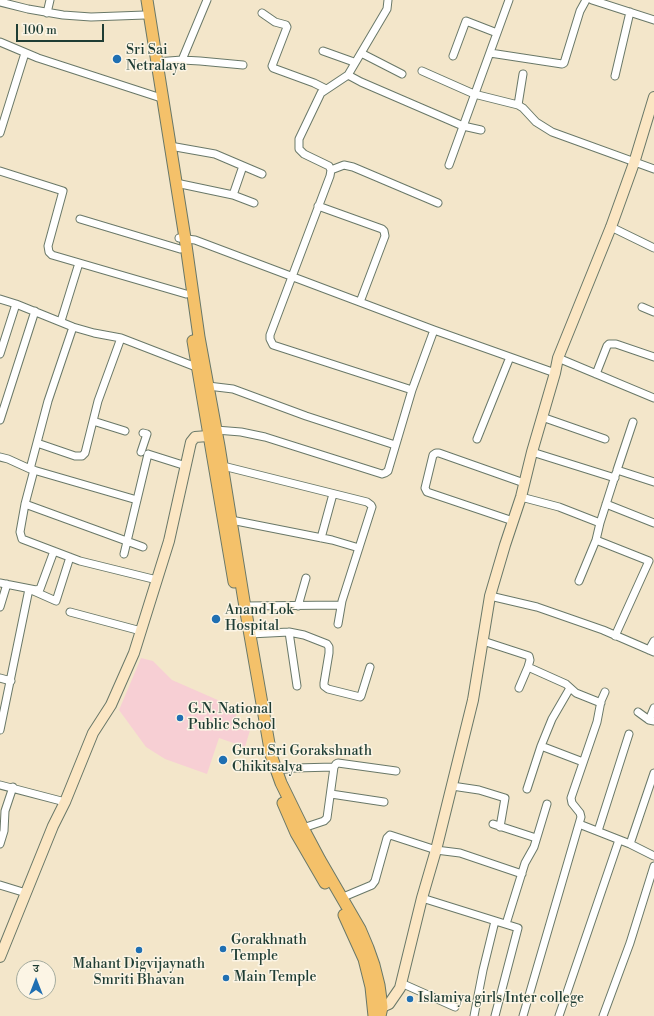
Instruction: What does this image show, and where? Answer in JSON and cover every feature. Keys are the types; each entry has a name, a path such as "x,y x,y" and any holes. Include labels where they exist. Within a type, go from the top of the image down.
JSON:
{"main road":[{"path":"142,0 181,242 208,386 212,433 223,466 245,606 271,754 303,828 341,898 360,929 368,948 379,985 377,1012"},
{"path":"147,0 176,183 186,294 196,367 212,433 266,763 296,833 314,866 346,917 364,959 377,1012"}],"street":[{"path":"47,13 50,0"},
{"path":"182,60 207,0"},
{"path":"331,170 328,166 304,154 298,149 298,140 321,93 348,75 387,10 388,0"},
{"path":"449,165 509,0"},
{"path":"490,53 562,64 564,63 580,11 586,0"},
{"path":"592,0 654,20"},
{"path":"1,3 47,13 91,17 144,15"},
{"path":"615,76 630,12"},
{"path":"262,14 287,27 272,66 273,68 326,89"},
{"path":"453,56 466,21 497,33"},
{"path":"0,42 38,58 158,97"},
{"path":"323,51 355,63"},
{"path":"0,133 25,53"},
{"path":"361,53 402,74"},
{"path":"156,62 200,60 243,65"},
{"path":"422,71 474,94 518,105 523,108 536,122 552,132 654,169"},
{"path":"518,105 523,74"},
{"path":"348,75 463,126 481,130"},
{"path":"377,1012 389,1004 400,988 473,700 490,596 521,497 532,452 556,372 558,358 611,227 653,108 654,96"},
{"path":"170,146 215,154 262,174"},
{"path":"412,390 273,345 270,335 331,170 344,165 353,167 438,203"},
{"path":"233,195 243,166"},
{"path":"0,171 62,190 63,194 48,250 52,255 186,294"},
{"path":"176,183 233,195 254,203"},
{"path":"318,206 384,231 385,236 360,302"},
{"path":"80,219 181,242 194,240 434,330 556,372"},
{"path":"611,227 654,248"},
{"path":"61,321 79,263"},
{"path":"0,299 35,311 73,327 121,338 196,367"},
{"path":"0,354 16,304"},
{"path":"642,307 654,312"},
{"path":"0,420 35,311"},
{"path":"73,327 48,401 37,444 20,532 22,539 70,558 157,580"},
{"path":"0,957 53,826 65,802 93,733 111,705 134,653 169,541 192,439 212,433 241,432 265,437 385,474 388,471 412,390 434,330"},
{"path":"37,444 74,456 82,456 98,402 121,338"},
{"path":"596,374 609,344 616,344 654,357"},
{"path":"477,439 510,357"},
{"path":"558,358 654,398"},
{"path":"208,386 233,389 306,416 395,445"},
{"path":"542,417 605,438"},
{"path":"93,422 125,431"},
{"path":"579,581 596,540 600,522 632,422"},
{"path":"124,554 137,500 145,453 147,434 143,433"},
{"path":"134,450 186,466"},
{"path":"532,452 616,474 654,482"},
{"path":"513,521 427,492 425,488 433,456 436,453 439,453 524,483"},
{"path":"0,457 32,469 137,500"},
{"path":"223,466 367,502 371,505 341,605 338,624"},
{"path":"321,538 333,494"},
{"path":"521,497 559,507 600,522"},
{"path":"25,504 143,547"},
{"path":"606,504 654,523"},
{"path":"231,520 321,538 359,548"},
{"path":"596,540 652,559 615,636"},
{"path":"0,607 3,584 36,590 40,589 54,551"},
{"path":"29,589 56,601 70,558"},
{"path":"298,606 306,578"},
{"path":"0,730 29,589"},
{"path":"490,596 537,607 652,651 654,641"},
{"path":"245,606 341,605"},
{"path":"70,612 141,631"},
{"path":"250,634 289,632 304,635 327,644 329,647 329,653 324,683 328,689 360,697 370,667"},
{"path":"289,632 297,686"},
{"path":"483,642 526,654 530,658 528,668 519,688"},
{"path":"528,668 566,684 576,693 601,703"},
{"path":"0,678 11,681"},
{"path":"527,789 541,746 552,719 570,688"},
{"path":"523,1016 581,817 580,813 572,803 571,798 597,722 605,692"},
{"path":"638,712 652,721 654,708"},
{"path":"598,831 629,734"},
{"path":"541,746 583,762"},
{"path":"303,828 324,821 328,812 334,768 336,764 338,763 396,771"},
{"path":"277,770 295,768 334,768"},
{"path":"630,844 652,788 654,773"},
{"path":"0,785 13,787 65,802"},
{"path":"452,786 479,790 505,798 497,826 536,838"},
{"path":"0,844 4,831 5,811 13,787"},
{"path":"331,794 384,802"},
{"path":"506,924 547,804"},
{"path":"579,824 630,844 654,856"},
{"path":"341,898 372,885 375,881 387,838 390,835 436,850 460,853 522,874"},
{"path":"559,1016 619,840"},
{"path":"603,1016 630,943 654,866"},
{"path":"0,885 26,893"},
{"path":"422,898 518,928 495,1016"},
{"path":"474,1016 483,970 496,921"},
{"path":"401,983 455,1007"}],"shaded area":[{"name":"G.N. National Public School","path":"141,658 153,661 172,680 236,708 236,726 250,730 245,747 219,738 207,774 165,759 146,747 119,710"}],"place":[{"name":"Sri Sai Netralaya","path":"117,59"},
{"name":"Anand Lok Hospital","path":"216,619"},
{"name":"G.N. National Public School","path":"180,718"},
{"name":"Guru Sri Gorakshnath Chikitsalya","path":"223,760"},
{"name":"Gorakhnath Temple","path":"223,949"},
{"name":"Mahant Digvijaynath Smriti Bhavan","path":"139,950"},
{"name":"Main Temple","path":"226,978"},
{"name":"Islamiya girls Inter college","path":"410,999"}]}
